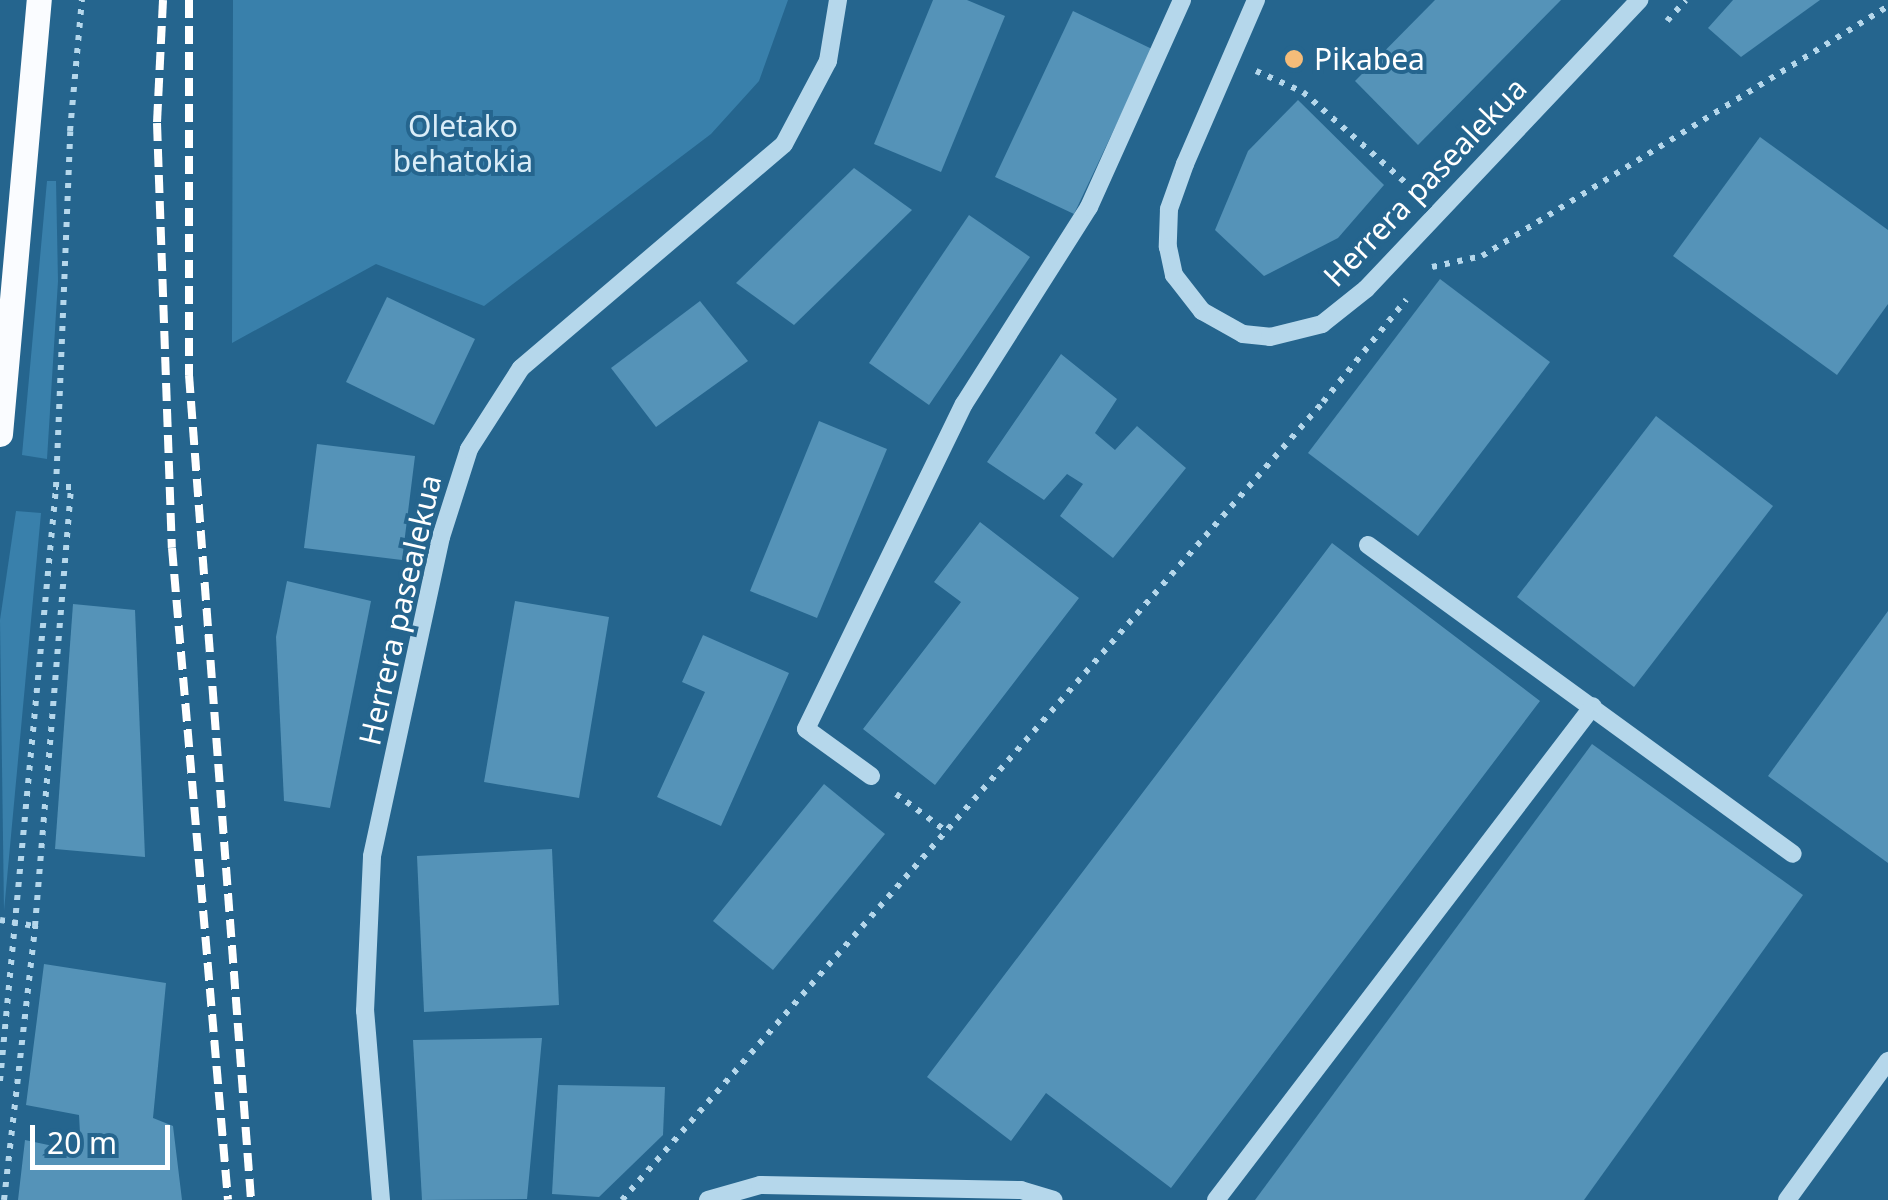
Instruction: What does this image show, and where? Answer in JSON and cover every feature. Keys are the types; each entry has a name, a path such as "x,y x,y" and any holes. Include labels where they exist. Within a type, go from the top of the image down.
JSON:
{"main road":[{"path":"0,434 39,0"}],"street":[{"name":"Herrera pasealekua","path":"382,1200 365,1010 372,856 464,463 521,368 784,144 828,60 838,0"},
{"path":"870,776 806,729 964,404 1090,207 1182,0"},
{"name":"Herrera pasealekua","path":"1256,0 1169,208 1174,276 1202,311 1243,334 1270,338 1322,324 1366,289 1639,0"},
{"path":"1368,545 1793,854"},
{"path":"1216,1200 1593,706"},
{"path":"1787,1200 1888,1060"},
{"path":"708,1200 760,1185 1021,1190 1053,1200"}],"path":[{"path":"0,1081 56,487 70,131 82,0"},
{"path":"1420,282 1432,266 1482,256 1888,6"},
{"path":"1232,60 1303,92 1438,210"},
{"path":"622,1200 1323,402 1408,297"},
{"path":"4,1200 35,926 71,487 56,487"},
{"path":"870,776 946,831"},
{"path":"0,920 35,926"}],"green space":[{"name":"Oletako behatokia","path":"233,0 788,0 759,81 711,134 484,306 376,264 232,343"},
{"path":"47,181 56,181 58,281 47,459 22,455"},
{"path":"16,511 41,513 4,911 0,620"}],"building":[{"path":"933,0 967,0 1005,16 941,172 874,144"},
{"path":"1435,0 1561,0 1418,145 1355,81"},
{"path":"1733,0 1820,0 1741,57 1708,28"},
{"path":"1073,11 1152,49 1074,214 995,177"},
{"path":"1298,100 1384,185 1338,238 1264,276 1215,230 1248,151"},
{"path":"1760,137 1888,230 1888,304 1837,375 1673,256"},
{"path":"854,168 912,210 794,325 736,283"},
{"path":"969,215 1030,257 929,405 869,363"},
{"path":"1440,279 1550,362 1418,536 1308,453"},
{"path":"387,297 475,339 434,425 346,382"},
{"path":"700,301 748,361 656,427 611,368"},
{"path":"1061,354 1117,399 1095,433 1115,450 1137,426 1186,468 1113,558 1060,516 1083,484 1067,474 1044,500 987,462"},
{"path":"1656,416 1773,506 1634,687 1517,597"},
{"path":"819,421 887,449 817,618 750,591"},
{"path":"317,444 415,456 402,560 304,548"},
{"path":"980,522 1079,598 935,785 863,729 961,602 934,582"},
{"path":"1332,543 1540,701 1171,1188 1046,1093 1011,1141 927,1077"},
{"path":"287,581 371,601 330,808 284,801 276,637"},
{"path":"515,601 609,617 579,798 484,782"},
{"path":"73,604 135,610 145,857 55,849"},
{"path":"1888,611 1888,863 1768,776"},
{"path":"703,635 789,673 721,826 657,797 705,692 682,682"},
{"path":"1592,744 1803,895 1584,1200 1255,1200"},
{"path":"824,784 885,834 773,970 713,921"},
{"path":"552,849 559,1005 424,1012 417,856"},
{"path":"44,964 166,983 153,1118 173,1126 182,1200 18,1200 25,1140 81,1152 79,1115 26,1105"},
{"path":"542,1038 527,1199 422,1200 413,1040"},
{"path":"558,1085 665,1087 663,1135 599,1197 552,1194"}],"railway":[{"path":"163,0 157,123 172,548 228,1200"},
{"path":"189,0 189,375 251,1200"}],"place":[{"name":"Pikabea","path":"1294,59"}]}
